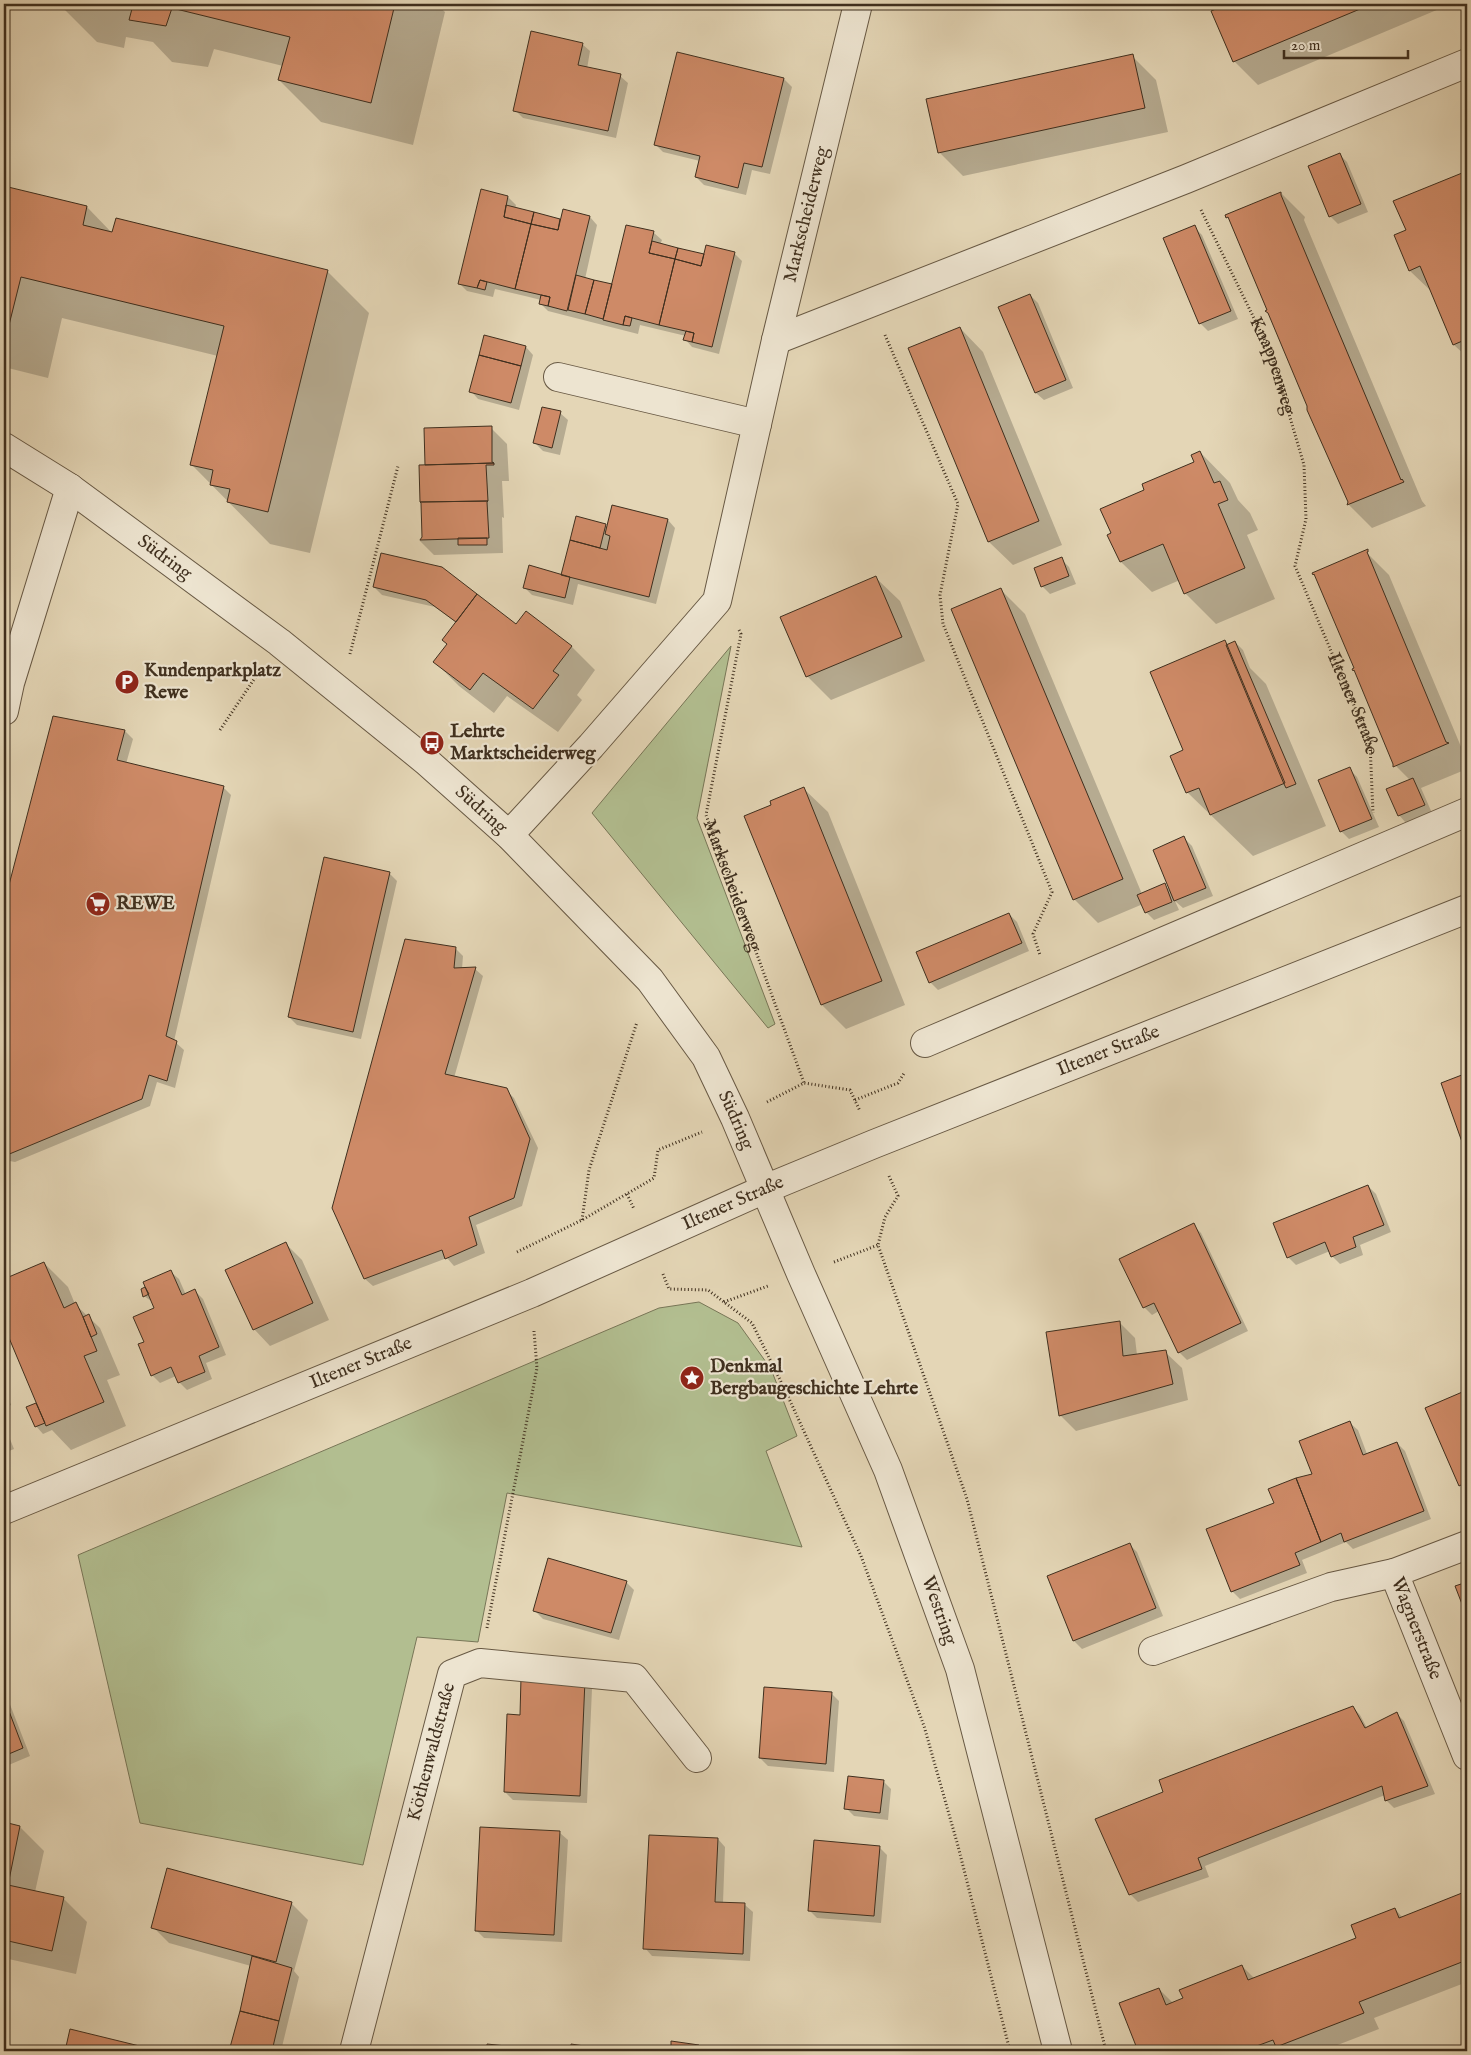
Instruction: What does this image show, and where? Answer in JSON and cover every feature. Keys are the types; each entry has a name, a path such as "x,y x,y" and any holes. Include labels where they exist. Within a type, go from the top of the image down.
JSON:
{"street":[{"name":"Markscheiderweg","path":"509,835 591,746 717,601 776,340 858,4"},
{"path":"776,340 1186,179 1467,63"},
{"path":"558,377 757,424"},
{"name":"Südring","path":"4,447 70,488 279,642 426,761 509,835 650,980 706,1057 735,1118 765,1189"},
{"path":"4,711 10,683 70,488"},
{"path":"925,1042 1467,812"},
{"name":"Iltener Straße","path":"4,1510 532,1293 765,1189 874,1144 1467,910"},
{"name":"Westring","path":"765,1189 888,1470 960,1669 1058,2051"},
{"name":"Wagnerstraße","path":"1467,1545 1394,1573 1467,1756"},
{"path":"1154,1651 1331,1587 1394,1573"},
{"name":"Köthenwaldstraße","path":"354,2051 452,1674 480,1663 634,1678 698,1758"}],"path":[{"name":"Knappenweg","path":"1186,179 1270,353 1304,465 1306,519 1295,566"},
{"path":"871,302 958,504 940,595 944,624 1052,892 1033,934 1053,989"},
{"path":"340,692 398,466"},
{"name":"Iltener Straße","path":"1295,566 1370,743 1371,810 1386,846"},
{"name":"Markscheiderweg","path":"717,601 741,634 706,815 804,1083"},
{"path":"220,730 279,642"},
{"path":"582,1220 589,1170 650,980"},
{"path":"855,1100 898,1083 925,1042"},
{"path":"517,1252 582,1220 654,1178 658,1150 735,1118 804,1083 850,1090 898,1196 885,1217 878,1245 967,1499 1106,2051"},
{"path":"669,1289 708,1290 752,1323 786,1392 861,1556 924,1726 958,1846 1010,2051"},
{"path":"480,1663 537,1368 532,1293"}],"green space":[{"path":"731,646 697,818 775,1024 768,1028 592,813"},
{"path":"699,1302 738,1323 771,1369 797,1436 766,1451 802,1547 507,1493 478,1642 417,1637 363,1865 140,1823 78,1555 659,1308"}],"building":[{"path":"126,4 395,4 371,103 278,80 290,37 172,8 166,26 129,20 133,5"},
{"path":"1228,4 1372,4 1233,62 1211,11"},
{"path":"531,31 583,43 578,65 621,74 608,131 513,111"},
{"path":"677,52 784,78 762,167 744,163 738,188 695,177 700,156 654,145"},
{"path":"1133,54 1145,108 938,153 926,99"},
{"path":"1340,153 1361,204 1329,217 1308,166"},
{"path":"1467,171 1467,339 1453,345 1420,266 1409,271 1394,235 1406,230 1393,201"},
{"path":"4,186 87,206 83,225 112,232 116,218 328,270 268,512 227,502 230,489 210,485 213,470 190,465 224,326 21,277 6,337 4,336"},
{"path":"481,189 508,196 504,217 531,224 515,289 480,280 477,288 458,284"},
{"path":"1281,192 1401,480 1404,482 1347,505 1348,502 1307,410 1268,313 1265,311 1267,310 1228,217 1226,218 1225,215"},
{"path":"506,205 534,212 531,224 504,217"},
{"path":"563,209 590,216 567,311 548,306 550,297 515,289 531,224 558,230"},
{"path":"534,212 560,219 558,230 531,224"},
{"path":"626,225 654,231 649,253 675,259 659,325 625,316 623,325 603,320"},
{"path":"1195,225 1231,311 1199,324 1163,238"},
{"path":"652,241 678,248 675,259 649,253"},
{"path":"706,245 735,252 712,347 692,342 694,333 659,325 675,259 701,266"},
{"path":"678,248 704,254 701,266 675,259"},
{"path":"576,275 594,280 585,314 568,310"},
{"path":"480,280 487,282 485,290 477,288"},
{"path":"594,280 612,284 603,319 585,314"},
{"path":"1030,294 1066,380 1035,393 998,307"},
{"path":"541,295 550,297 548,306 539,304"},
{"path":"625,316 632,318 630,326 623,325"},
{"path":"960,327 1039,521 988,542 908,348"},
{"path":"686,331 694,333 692,342 683,340"},
{"path":"484,335 526,346 521,366 479,355"},
{"path":"479,355 521,366 511,403 469,392"},
{"path":"542,407 561,411 552,448 533,443"},
{"path":"492,426 492,462 494,463 425,465 424,428"},
{"path":"1200,451 1214,483 1220,481 1228,500 1218,504 1245,568 1184,594 1163,544 1120,562 1107,535 1111,533 1100,509 1144,490 1142,484 1194,462 1191,455"},
{"path":"494,463 494,465 486,465 488,501 420,502 419,465"},
{"path":"488,501 489,538 420,540 422,537 420,502"},
{"path":"612,505 668,519 649,597 561,575 570,540 607,550 610,536 605,534"},
{"path":"576,516 606,524 600,548 570,540"},
{"path":"458,538 487,538 487,545 458,545"},
{"path":"1368,549 1367,552 1446,742 1449,743 1393,767 1352,669 1354,668 1312,573"},
{"path":"381,553 442,567 477,594 456,622 426,600 373,587"},
{"path":"1062,557 1069,576 1041,587 1034,568"},
{"path":"529,565 570,577 565,598 523,588"},
{"path":"876,576 902,637 806,677 780,617"},
{"path":"1001,588 1123,879 1073,900 951,609"},
{"path":"477,594 516,624 526,611 572,646 553,671 559,675 533,709 483,673 470,690 433,662 447,644 442,640"},
{"path":"1225,640 1285,783 1210,815 1199,788 1186,793 1170,756 1183,750 1150,672"},
{"path":"1235,641 1296,784 1286,788 1226,645"},
{"path":"53,716 125,730 117,760 224,786 166,1036 177,1041 167,1081 149,1075 142,1099 7,1155 4,1154 4,904"},
{"path":"1350,767 1372,819 1340,832 1318,780"},
{"path":"1413,778 1425,805 1398,816 1386,789"},
{"path":"804,787 882,981 821,1005 744,816 771,805 770,801"},
{"path":"1184,836 1206,888 1174,901 1153,850"},
{"path":"324,857 390,872 353,1032 288,1017"},
{"path":"1165,883 1172,902 1145,913 1137,895"},
{"path":"1009,913 1022,943 929,983 916,952"},
{"path":"405,939 456,947 454,968 476,967 445,1074 507,1088 530,1139 514,1198 469,1217 477,1245 445,1259 442,1250 364,1279 332,1208"},
{"path":"1467,1073 1467,1156 1441,1083"},
{"path":"1368,1185 1384,1225 1353,1237 1356,1247 1331,1257 1325,1242 1287,1258 1273,1223"},
{"path":"1194,1223 1241,1323 1178,1353 1154,1303 1143,1308 1119,1259"},
{"path":"286,1242 313,1303 253,1330 225,1270"},
{"path":"44,1262 64,1308 76,1302 83,1317 97,1351 84,1356 104,1402 46,1426 4,1326 4,1279"},
{"path":"171,1270 182,1295 195,1289 219,1347 199,1356 205,1372 178,1383 171,1367 151,1376 138,1344 144,1342 133,1317 154,1308 143,1282"},
{"path":"145,1287 149,1294 143,1297 141,1289"},
{"path":"89,1314 97,1334 91,1337 83,1317"},
{"path":"1120,1321 1123,1356 1166,1350 1173,1384 1059,1416 1046,1332"},
{"path":"1467,1390 1467,1482 1459,1486 1425,1408"},
{"path":"36,1403 45,1423 35,1427 26,1407"},
{"path":"1350,1421 1363,1455 1397,1442 1424,1511 1344,1542 1341,1533 1321,1542 1296,1478 1312,1474 1299,1441"},
{"path":"1296,1478 1321,1542 1295,1553 1300,1565 1231,1592 1206,1529 1274,1503 1268,1489"},
{"path":"1130,1543 1156,1608 1073,1641 1047,1576"},
{"path":"548,1558 627,1581 611,1633 533,1611"},
{"path":"1467,1582 1467,1617 1455,1586"},
{"path":"521,1678 585,1680 580,1796 504,1792 507,1714 520,1715"},
{"path":"764,1687 832,1692 826,1764 759,1758"},
{"path":"4,1698 23,1748 4,1756"},
{"path":"1353,1706 1365,1728 1397,1712 1428,1786 1385,1801 1382,1786 1198,1858 1202,1869 1129,1895 1095,1819 1163,1792 1159,1780"},
{"path":"848,1776 884,1780 880,1813 844,1809"},
{"path":"4,1822 20,1826 8,1885 64,1897 52,1951 4,1940"},
{"path":"480,1827 560,1831 554,1935 475,1931"},
{"path":"649,1835 718,1838 715,1902 745,1903 743,1954 643,1949"},
{"path":"814,1840 880,1846 874,1916 808,1911"},
{"path":"167,1868 292,1902 276,1962 151,1928"},
{"path":"1467,1891 1467,1960 1359,2002 1364,2013 1276,2047 1273,2040 1243,2051 1138,2051 1119,2003 1159,1988 1166,2005 1183,1998 1179,1990 1242,1965 1248,1980 1356,1938 1351,1925 1395,1908 1399,1918"},
{"path":"252,1956 292,1968 279,2021 240,2011"},
{"path":"240,2011 279,2021 272,2051 229,2051"},
{"path":"70,2029 160,2051 65,2051"},
{"path":"671,2041 699,2045 699,2051 671,2051"},
{"path":"487,2044 506,2046 507,2051 487,2051"},
{"path":"571,2044 604,2049 604,2051 571,2051"}],"place":[{"name":"Kundenparkplatz Rewe","path":"127,682"},
{"name":"Lehrte Marktscheiderweg","path":"432,743"},
{"name":"REWE","path":"98,904"},
{"name":"Denkmal Bergbaugeschichte Lehrte","path":"692,1378"}]}
